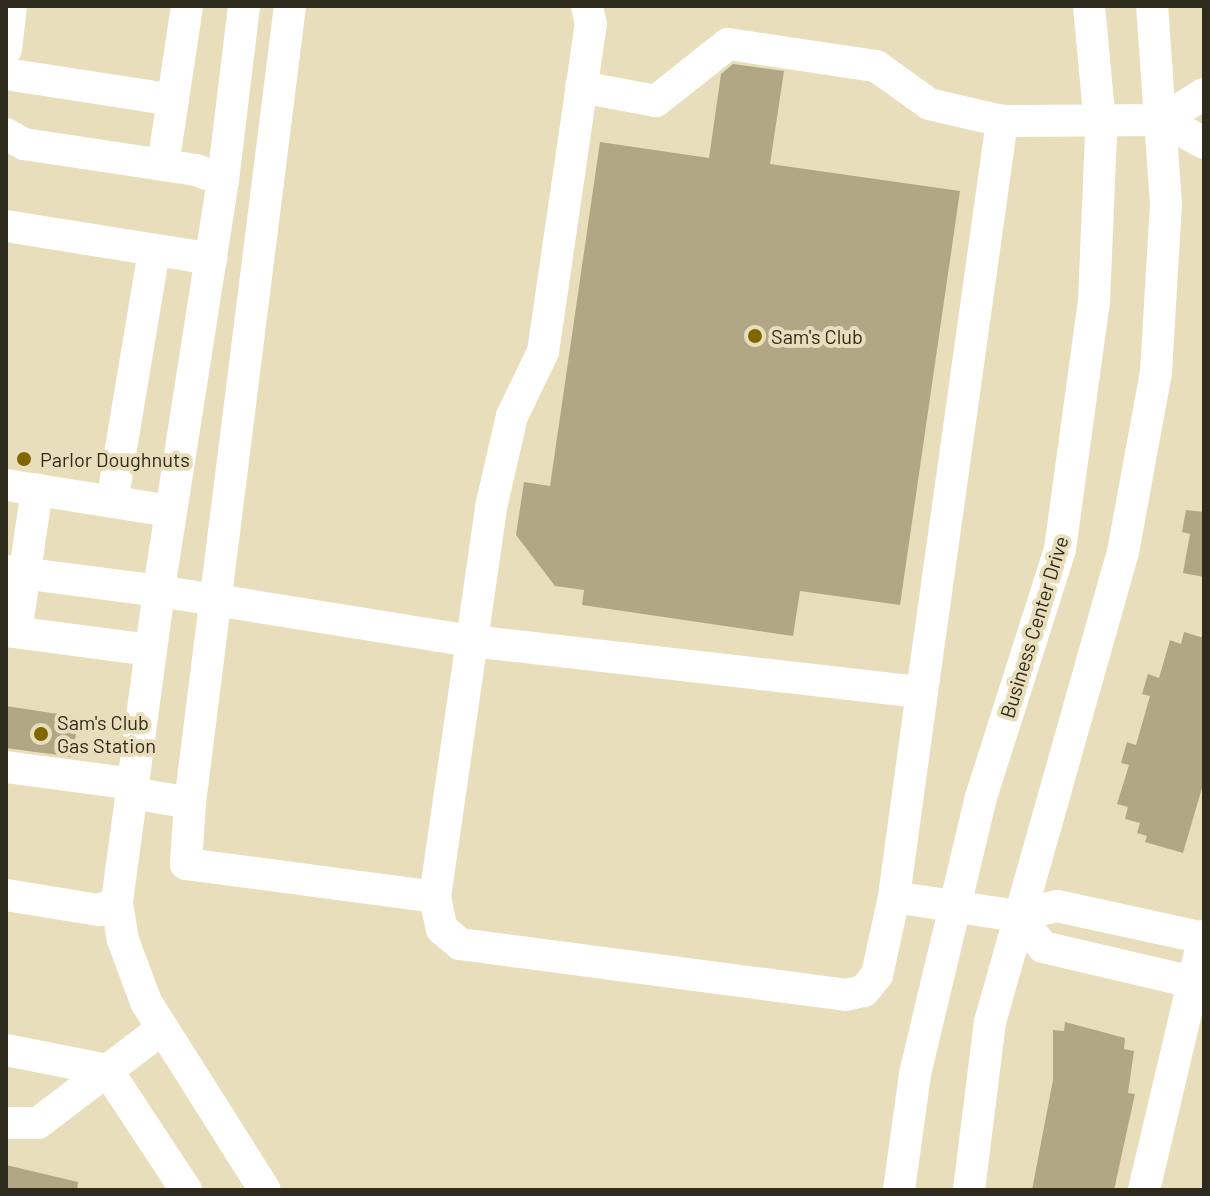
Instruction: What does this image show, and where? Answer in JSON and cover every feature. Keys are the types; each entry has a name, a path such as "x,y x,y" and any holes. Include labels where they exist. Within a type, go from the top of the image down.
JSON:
{"street":[{"path":"6,49 11,6"},
{"path":"163,165 187,6"},
{"path":"244,6 223,180 159,591 117,903 128,953 162,1029 265,1190"},
{"path":"290,6 190,803 186,864 435,897"},
{"path":"587,6 591,24 543,352 512,416 471,641 435,897 442,929 460,944 846,995 864,991 877,975 894,897 1002,121"},
{"name":"Business Center Drive","path":"899,1190 915,1074 953,908 981,797 1060,549 1094,302 1100,122 1089,6"},
{"path":"969,1190 990,1022 1017,916 1123,552 1156,372 1166,205 1152,6"},
{"path":"581,87 656,101 728,44 876,66 929,104 1002,121 1162,120 1204,94"},
{"path":"6,74 173,100"},
{"path":"1162,120 1204,143"},
{"path":"6,134 24,144 163,165 223,180"},
{"path":"6,226 211,259"},
{"path":"112,502 154,250"},
{"path":"151,650 11,631 22,487 171,511"},
{"path":"15,572 216,599 471,641 922,692"},
{"path":"6,767 132,789 190,803"},
{"path":"6,895 99,910 117,903"},
{"path":"894,897 1017,916 1057,906 1204,937 1144,1190"},
{"path":"1017,916 1043,947 1192,982"},
{"path":"6,1123 38,1123 162,1029"},
{"path":"6,1050 107,1070 186,1190"}],"building":[{"name":"Sam's Club","path":"733,64 784,71 770,164 960,191 900,605 800,591 793,636 582,605 584,590 555,586 516,535 524,482 550,486 600,142 709,158 721,74"},
{"path":"1186,510 1204,512 1204,577 1183,573 1190,534 1182,532"},
{"path":"1184,632 1204,638 1204,781 1183,853 1145,842 1147,836 1137,833 1140,823 1125,819 1128,807 1117,804 1129,765 1121,763 1127,742 1136,745 1150,696 1142,694 1148,674 1159,678 1170,640 1181,644"},
{"name":"Sam's Club Gas Station","path":"6,706 78,717 73,757 6,748"},
{"path":"1065,1022 1125,1038 1124,1049 1134,1051 1128,1093 1135,1094 1114,1190 1032,1190 1053,1080 1053,1030 1064,1031"},
{"path":"6,1165 78,1182 77,1190 6,1190"}],"place":[{"name":"Sam's Club","path":"755,336"},
{"name":"Parlor Doughnuts","path":"24,459"},
{"name":"Sam's Club Gas Station","path":"41,734"}]}
